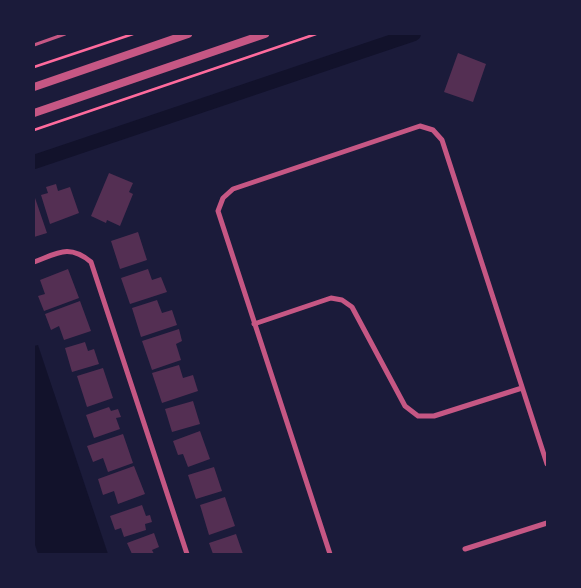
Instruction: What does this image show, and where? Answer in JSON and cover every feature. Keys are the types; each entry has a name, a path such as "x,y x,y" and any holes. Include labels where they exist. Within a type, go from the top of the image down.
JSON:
{"street":[{"path":"34,87 188,34"},
{"path":"34,113 261,34"},
{"path":"330,554 218,211 223,198 233,189 420,126 433,130 442,140 547,464"},
{"path":"34,262 65,251 81,254 91,262 187,554"},
{"path":"254,324 331,298 342,300 352,307 405,406 418,416 434,416 522,388"},
{"path":"465,549 547,523"}],"lane":[{"path":"34,45 66,34"}],"path":[{"path":"34,67 133,34"},
{"path":"34,130 316,34"}],"shaded area":[{"path":"38,345 108,554 38,554 34,542 34,346"}],"building":[{"path":"458,53 486,64 473,102 444,92"},
{"path":"109,173 133,183 129,192 133,194 120,226 107,220 106,223 91,216"},
{"path":"56,184 58,191 70,187 79,213 50,224 41,195 48,193 46,187"},
{"path":"34,195 47,233 34,237"},
{"path":"138,232 147,260 120,269 111,241"},
{"path":"68,269 79,298 44,311 38,296 45,294 40,280"},
{"path":"148,269 152,280 161,277 167,292 130,304 121,278"},
{"path":"157,300 162,313 172,310 177,325 141,337 132,308"},
{"path":"80,301 91,331 64,340 59,326 51,330 45,314"},
{"path":"179,329 182,341 176,344 181,360 152,370 142,341"},
{"path":"85,342 88,351 94,349 99,364 72,372 65,348"},
{"path":"179,365 183,378 193,375 198,391 162,403 152,373"},
{"path":"103,368 113,398 87,407 77,376"},
{"path":"193,401 200,424 172,432 165,409"},
{"path":"109,407 111,411 118,409 121,417 116,418 120,429 94,438 86,415"},
{"path":"200,431 210,459 188,467 183,454 178,455 173,441"},
{"path":"123,434 133,463 108,472 103,458 93,462 87,446"},
{"path":"134,466 145,494 118,504 114,491 103,495 98,479"},
{"path":"214,467 222,491 196,499 188,475"},
{"path":"225,497 235,526 209,535 200,505"},
{"path":"142,505 146,516 150,515 152,522 145,524 146,530 124,537 121,528 115,530 110,516"},
{"path":"154,533 159,547 152,550 154,554 132,554 127,543"},
{"path":"236,534 243,554 213,554 209,543"}],"waterway":[{"path":"34,162 414,34"}]}
